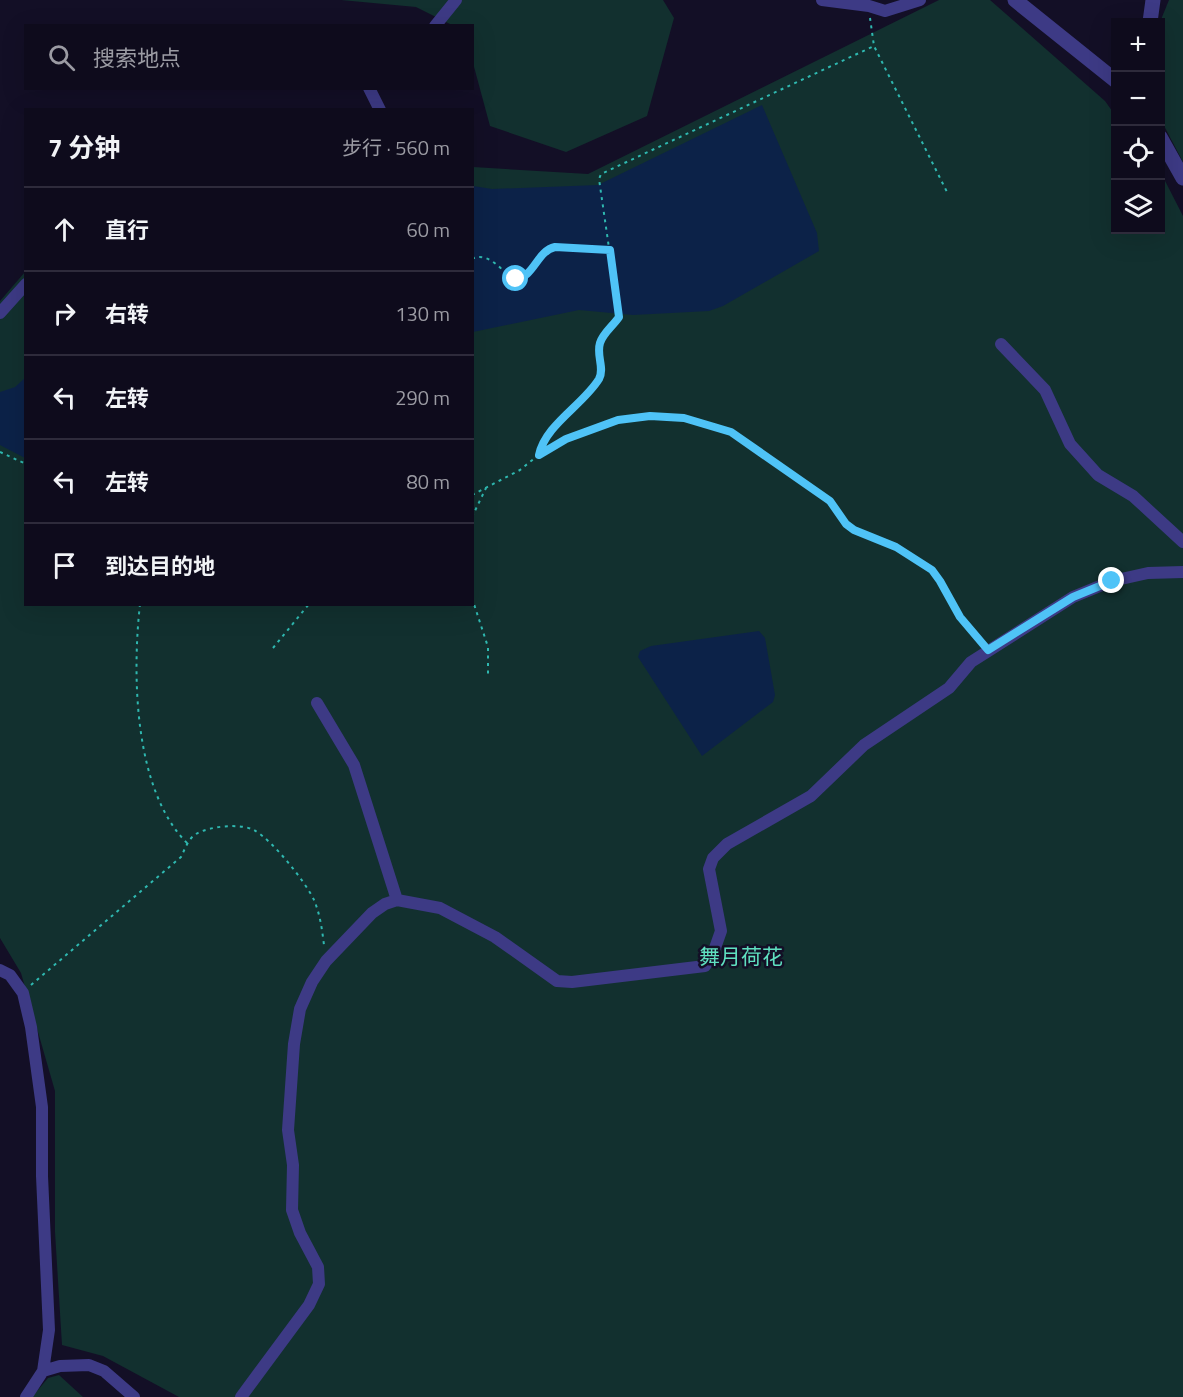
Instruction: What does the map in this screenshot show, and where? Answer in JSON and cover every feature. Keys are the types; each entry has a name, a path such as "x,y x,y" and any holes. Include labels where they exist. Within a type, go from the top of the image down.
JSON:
{"street":[{"path":"437,24 456,0"},
{"path":"822,0 869,6 885,11 920,0"},
{"path":"1015,0 1111,77"},
{"path":"1151,18 1153,0"},
{"path":"370,90 379,108"},
{"path":"1165,144 1183,178"},
{"path":"0,313 24,286"},
{"path":"1001,344 1045,390 1070,444 1098,475 1133,496 1183,542"},
{"path":"241,1397 309,1305 319,1284 318,1267 300,1233 292,1210 293,1165 288,1130 294,1044 300,1009 312,982 326,961 372,913 385,904 398,900 440,908 495,937 557,981 572,982 705,966 715,948 720,931 708,869 713,858 727,844 811,796 864,745 949,688 970,662 1073,597 1112,581 1148,573 1183,572"},
{"path":"317,703 354,765 398,900"},
{"path":"0,970 10,975 22,993 31,1027 42,1107 42,1176 49,1330 43,1371 26,1397"},
{"path":"43,1371 60,1366 88,1365 104,1371 134,1397"}],"path":[{"path":"869,6 874,46 947,192"},
{"path":"539,455 545,438 592,388 600,376 602,369 598,354 600,344 619,317 599,179 601,174 874,46"},
{"path":"474,258 477,256 488,258 511,278 521,279 549,248 610,250"},
{"path":"474,494 520,470 539,455 566,439 618,420 650,416 684,418 731,432 830,501 846,524 854,530 896,547 932,570 960,617 988,650"},
{"path":"0,452 24,463"},
{"path":"474,513 486,488"},
{"path":"474,604 488,647 488,674"},
{"path":"140,606 135,679 149,774 161,808 175,831 187,843"},
{"path":"273,648 307,606"},
{"path":"22,993 181,857 187,843 196,834 224,826 239,825 253,829 286,860 313,898 320,918 326,961"}],"green space":[{"path":"341,0 663,0 674,18 647,116 566,152 490,126 474,67 474,24 450,24 416,7"},
{"name":"舞月荷花","path":"939,0 990,0 1105,101 1111,109 1111,234 1165,234 1165,181 1183,216 1183,1397 179,1397 103,1356 62,1345 55,1232 55,1091 21,973 0,938 0,301 24,273 24,606 474,606 474,167 588,174"},
{"path":"1169,0 1183,0 1183,162 1165,128 1165,18 1162,18"},
{"path":"59,1375 83,1397 32,1397 48,1378"}],"water":[{"path":"762,105 817,233 819,251 723,306 709,311 633,315 579,310 474,332 474,186 492,189 598,185"},
{"path":"24,379 24,457 0,445 0,392 15,387"},
{"path":"759,631 765,638 775,695 773,702 702,756 638,657 640,651 651,646"}],"route":[{"path":"516,279 521,279 549,248 610,250 619,317 600,344 598,354 602,369 600,376 592,388 545,438 539,455 566,439 618,420 650,416 684,418 731,432 830,501 846,524 854,530 896,547 932,570 969,630 988,650 1073,597 1112,581"}]}
